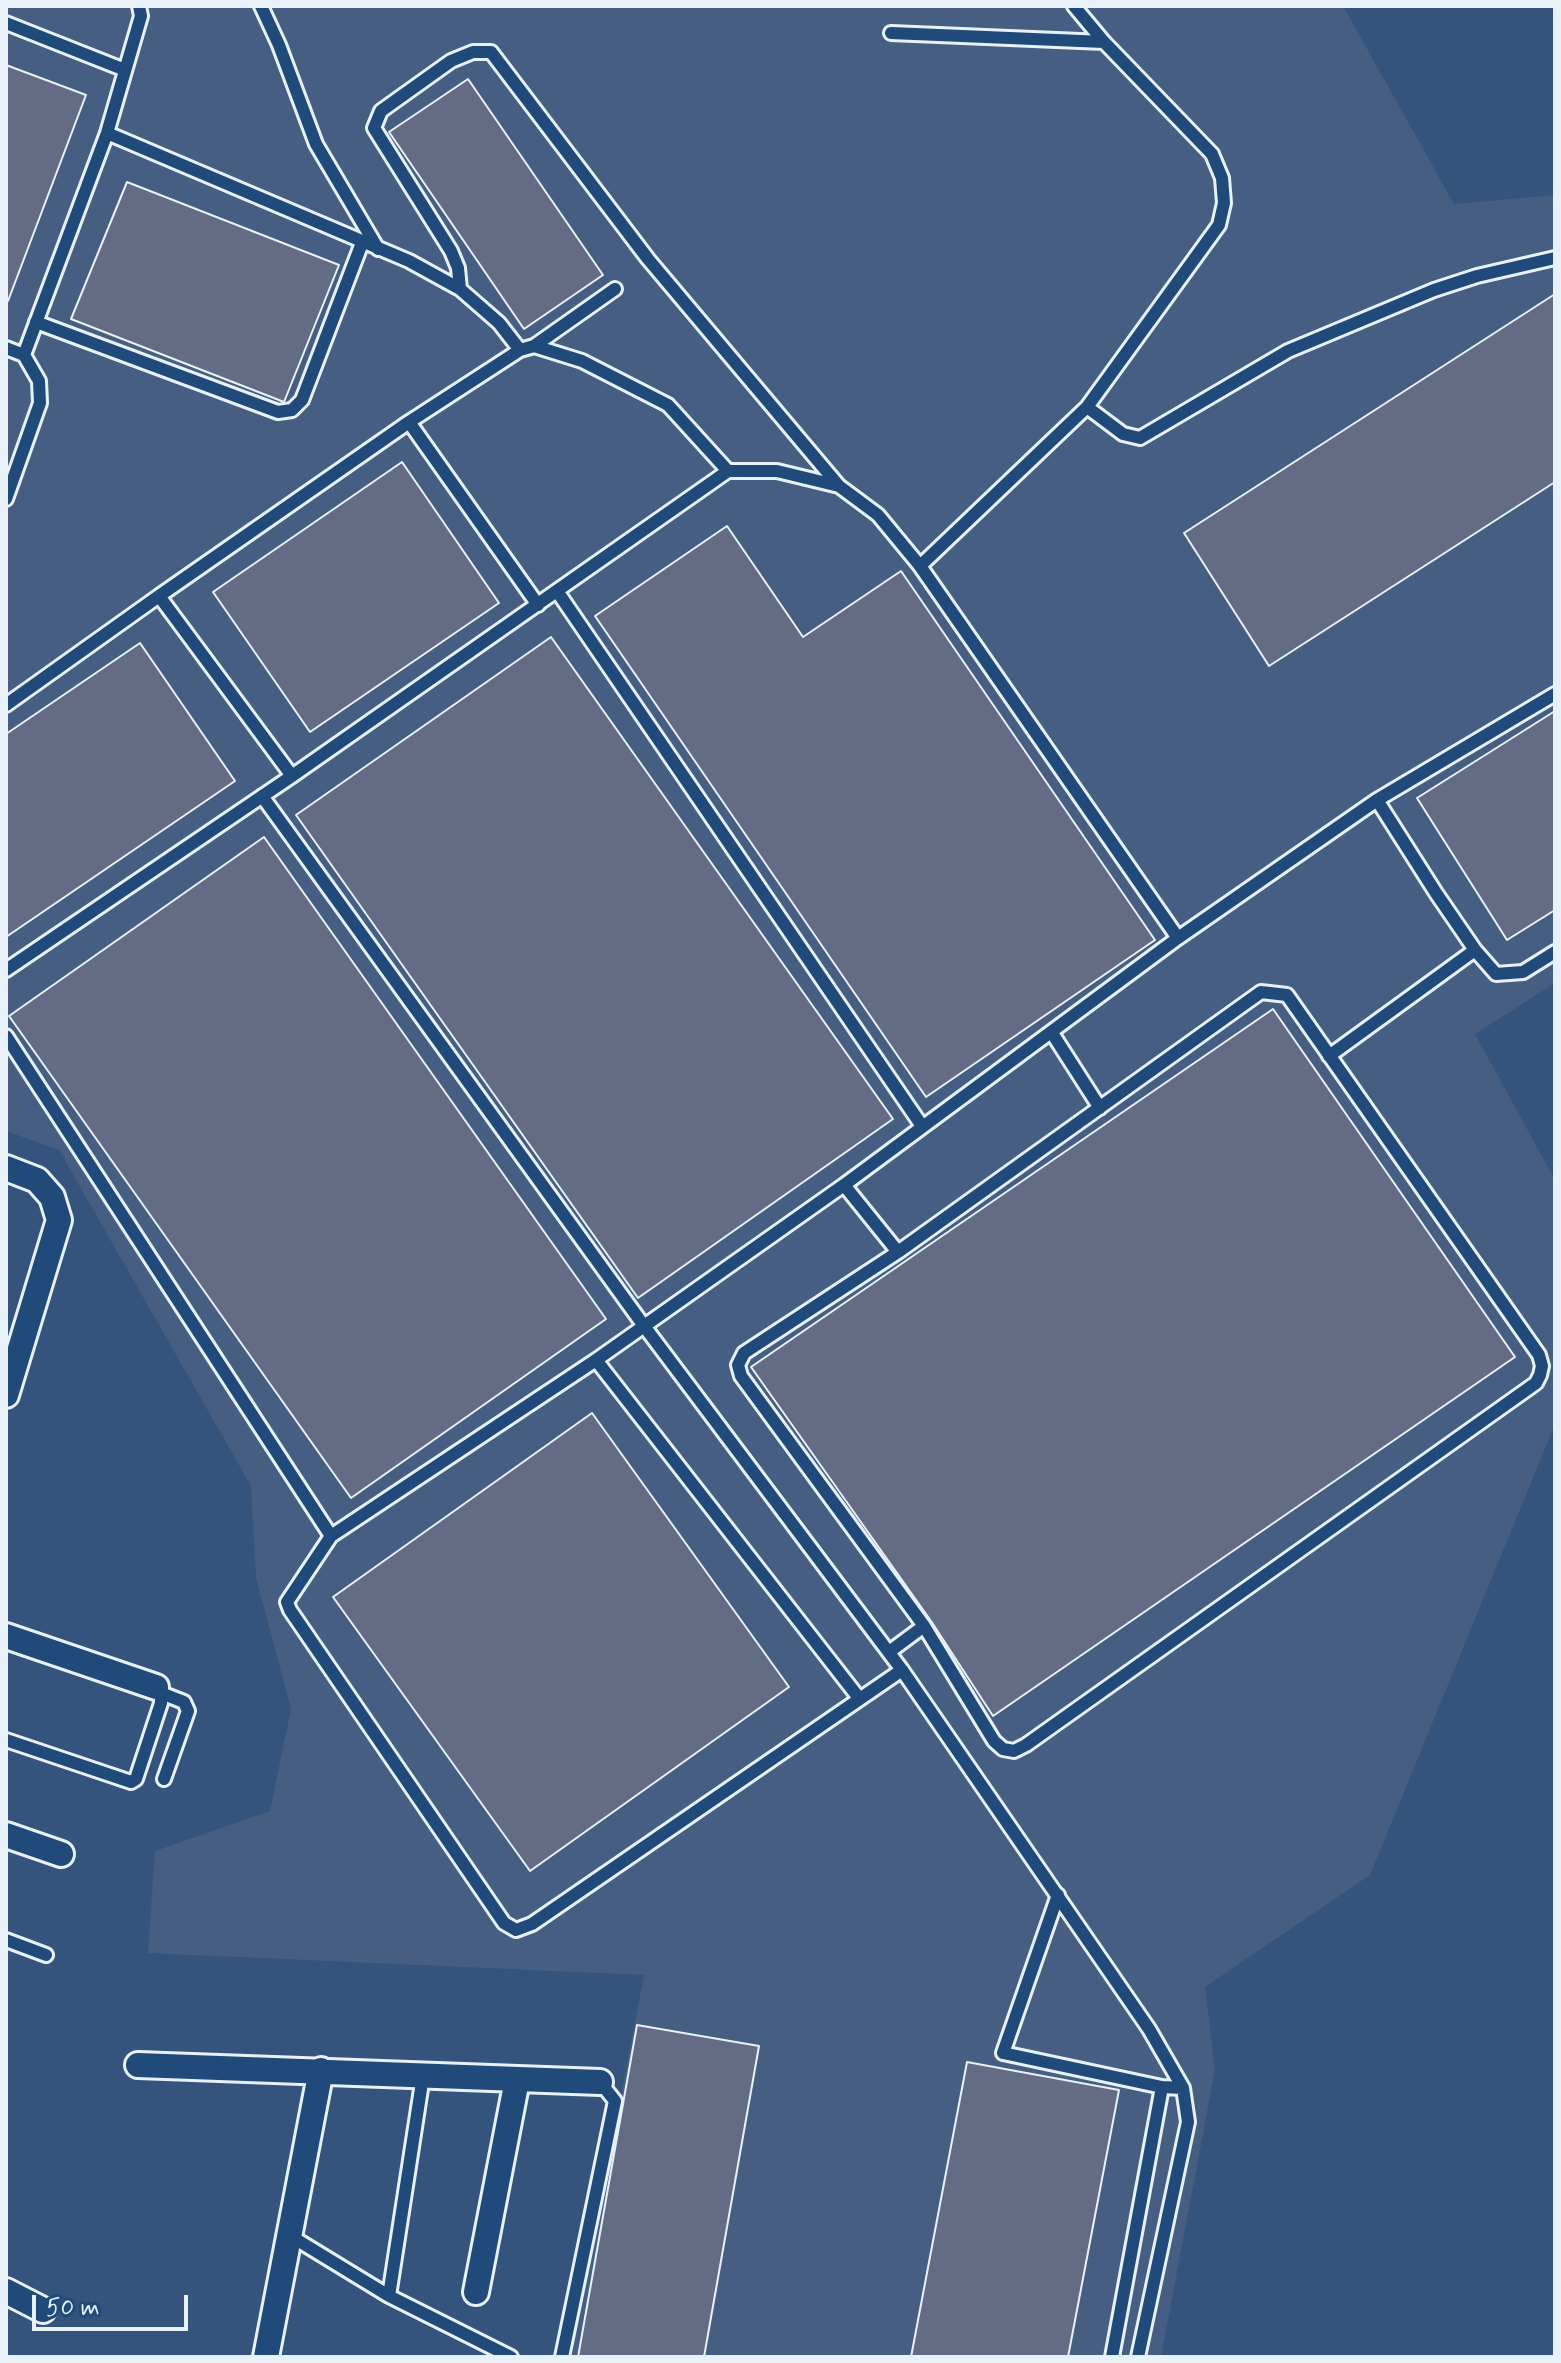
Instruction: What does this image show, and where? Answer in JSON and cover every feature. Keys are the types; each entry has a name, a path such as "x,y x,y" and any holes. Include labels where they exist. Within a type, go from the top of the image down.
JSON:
{"street":[{"path":"6,1168 37,1180 52,1197 59,1220 14,1335 6,1395"},
{"path":"6,1636 158,1690"},
{"path":"6,1835 61,1854"},
{"path":"138,2065 600,2082"},
{"path":"266,2357 321,2070"},
{"path":"476,2292 517,2080"},
{"path":"6,2291 43,2310"}],"lane":[{"path":"24,355 107,133 141,16 139,6"},
{"path":"261,6 316,144 378,249"},
{"path":"920,566 1087,407 1219,225 1224,203 1222,178 1212,154 1104,42 1074,6"},
{"path":"6,23 125,70"},
{"path":"891,33 1104,42"},
{"path":"460,289 458,268 451,251 374,128 381,111 451,61 473,52 491,52 648,259 839,486 878,515 920,566 1178,938"},
{"path":"107,133 409,261 460,289 499,323 520,350"},
{"path":"36,322 278,412 292,410 302,400 362,243"},
{"path":"1087,407 1123,434 1140,438 1288,351 1434,290 1477,276 1555,258"},
{"path":"6,705 409,422 520,350 534,346 615,289"},
{"path":"534,346 582,361 668,405 728,471"},
{"path":"6,348 24,355 39,381 40,403 6,499"},
{"path":"409,422 538,605"},
{"path":"6,970 292,776 728,471 777,471 839,486"},
{"path":"557,591 922,1126"},
{"path":"159,596 292,776"},
{"path":"902,1670 532,1924 516,1930 504,1923 287,1602 331,1536 596,1360 844,1185 1178,938 1377,800 1555,694"},
{"path":"262,796 644,1326 902,1670 1149,2029 1183,2088 1188,2122 1138,2357"},
{"path":"1377,800 1475,950 1496,974 1523,972 1555,952"},
{"path":"1329,1056 1475,950"},
{"path":"1261,992 1287,995 1329,1056 1539,1355 1542,1366 1536,1383 1014,1751 1003,1749 994,1741 924,1626 741,1376 738,1365 744,1353 898,1252 1261,992"},
{"path":"1052,1033 1100,1108"},
{"path":"6,1036 331,1536"},
{"path":"844,1185 898,1252"},
{"path":"596,1360 859,1698"},
{"path":"889,1652 924,1626"},
{"path":"6,1740 131,1782 136,1779 161,1703 158,1690"},
{"path":"158,1690 184,1702 188,1711 164,1779"},
{"path":"1058,1895 1003,2053 1162,2087 1183,2088"},
{"path":"6,1940 46,1955"},
{"path":"389,2296 423,2076"},
{"path":"562,2357 615,2101 600,2082"},
{"path":"1112,2357 1162,2087"},
{"path":"289,2235 389,2296 511,2357"}],"shaded area":[{"path":"6,6 1343,6 1454,204 1555,195 1555,983 1475,1034 1555,1180 1555,1424 1370,1875 1205,1987 1215,2070 1161,2357 571,2357 644,1975 148,1953 155,1851 270,1811 291,1709 256,1578 251,1486 59,1150 6,1131"}],"building":[{"path":"6,65 86,95 8,301 6,301"},
{"path":"468,79 603,275 524,329 389,132"},
{"path":"127,182 339,265 284,402 71,319"},
{"path":"1555,294 1555,482 1269,666 1184,533"},
{"path":"402,462 499,603 310,732 213,592"},
{"path":"727,526 803,637 901,571 1155,940 926,1097 595,616"},
{"path":"551,637 893,1119 638,1298 296,815"},
{"path":"140,643 235,781 6,937 6,734"},
{"path":"1555,711 1555,910 1507,940 1417,798"},
{"path":"264,837 606,1319 351,1498 9,1016"},
{"path":"1273,1009 1515,1357 993,1716 931,1621 751,1367"},
{"path":"592,1413 789,1687 530,1871 333,1597"},
{"path":"637,2025 759,2046 704,2357 578,2357"},
{"path":"967,2062 1119,2090 1068,2357 911,2357"}]}
